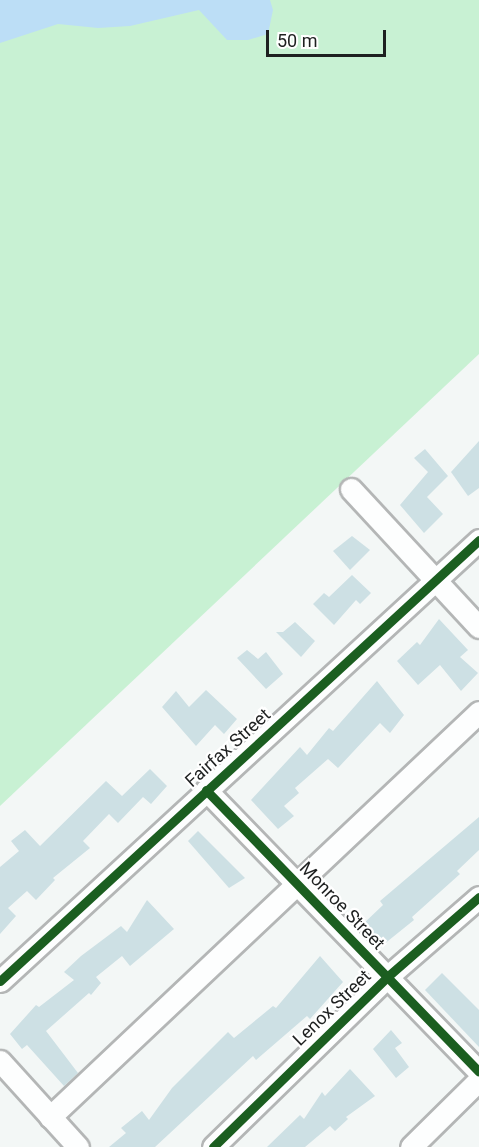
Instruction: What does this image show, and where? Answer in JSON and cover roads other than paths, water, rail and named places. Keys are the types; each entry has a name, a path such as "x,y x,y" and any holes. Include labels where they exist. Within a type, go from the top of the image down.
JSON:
{"street":[{"path":"351,489 479,627"},
{"name":"Fairfax Street","path":"0,981 479,540"},
{"path":"50,1117 479,712"},
{"name":"Monroe Street","path":"206,790 479,1072"},
{"name":"Lenox Street","path":"213,1147 387,977 479,897"},
{"path":"0,1060 78,1147"},
{"path":"411,1147 479,1080"}],"water":[{"path":"0,0 270,0 273,10 268,34 248,40 227,40 199,10 130,26 98,28 58,24 0,43"}]}
